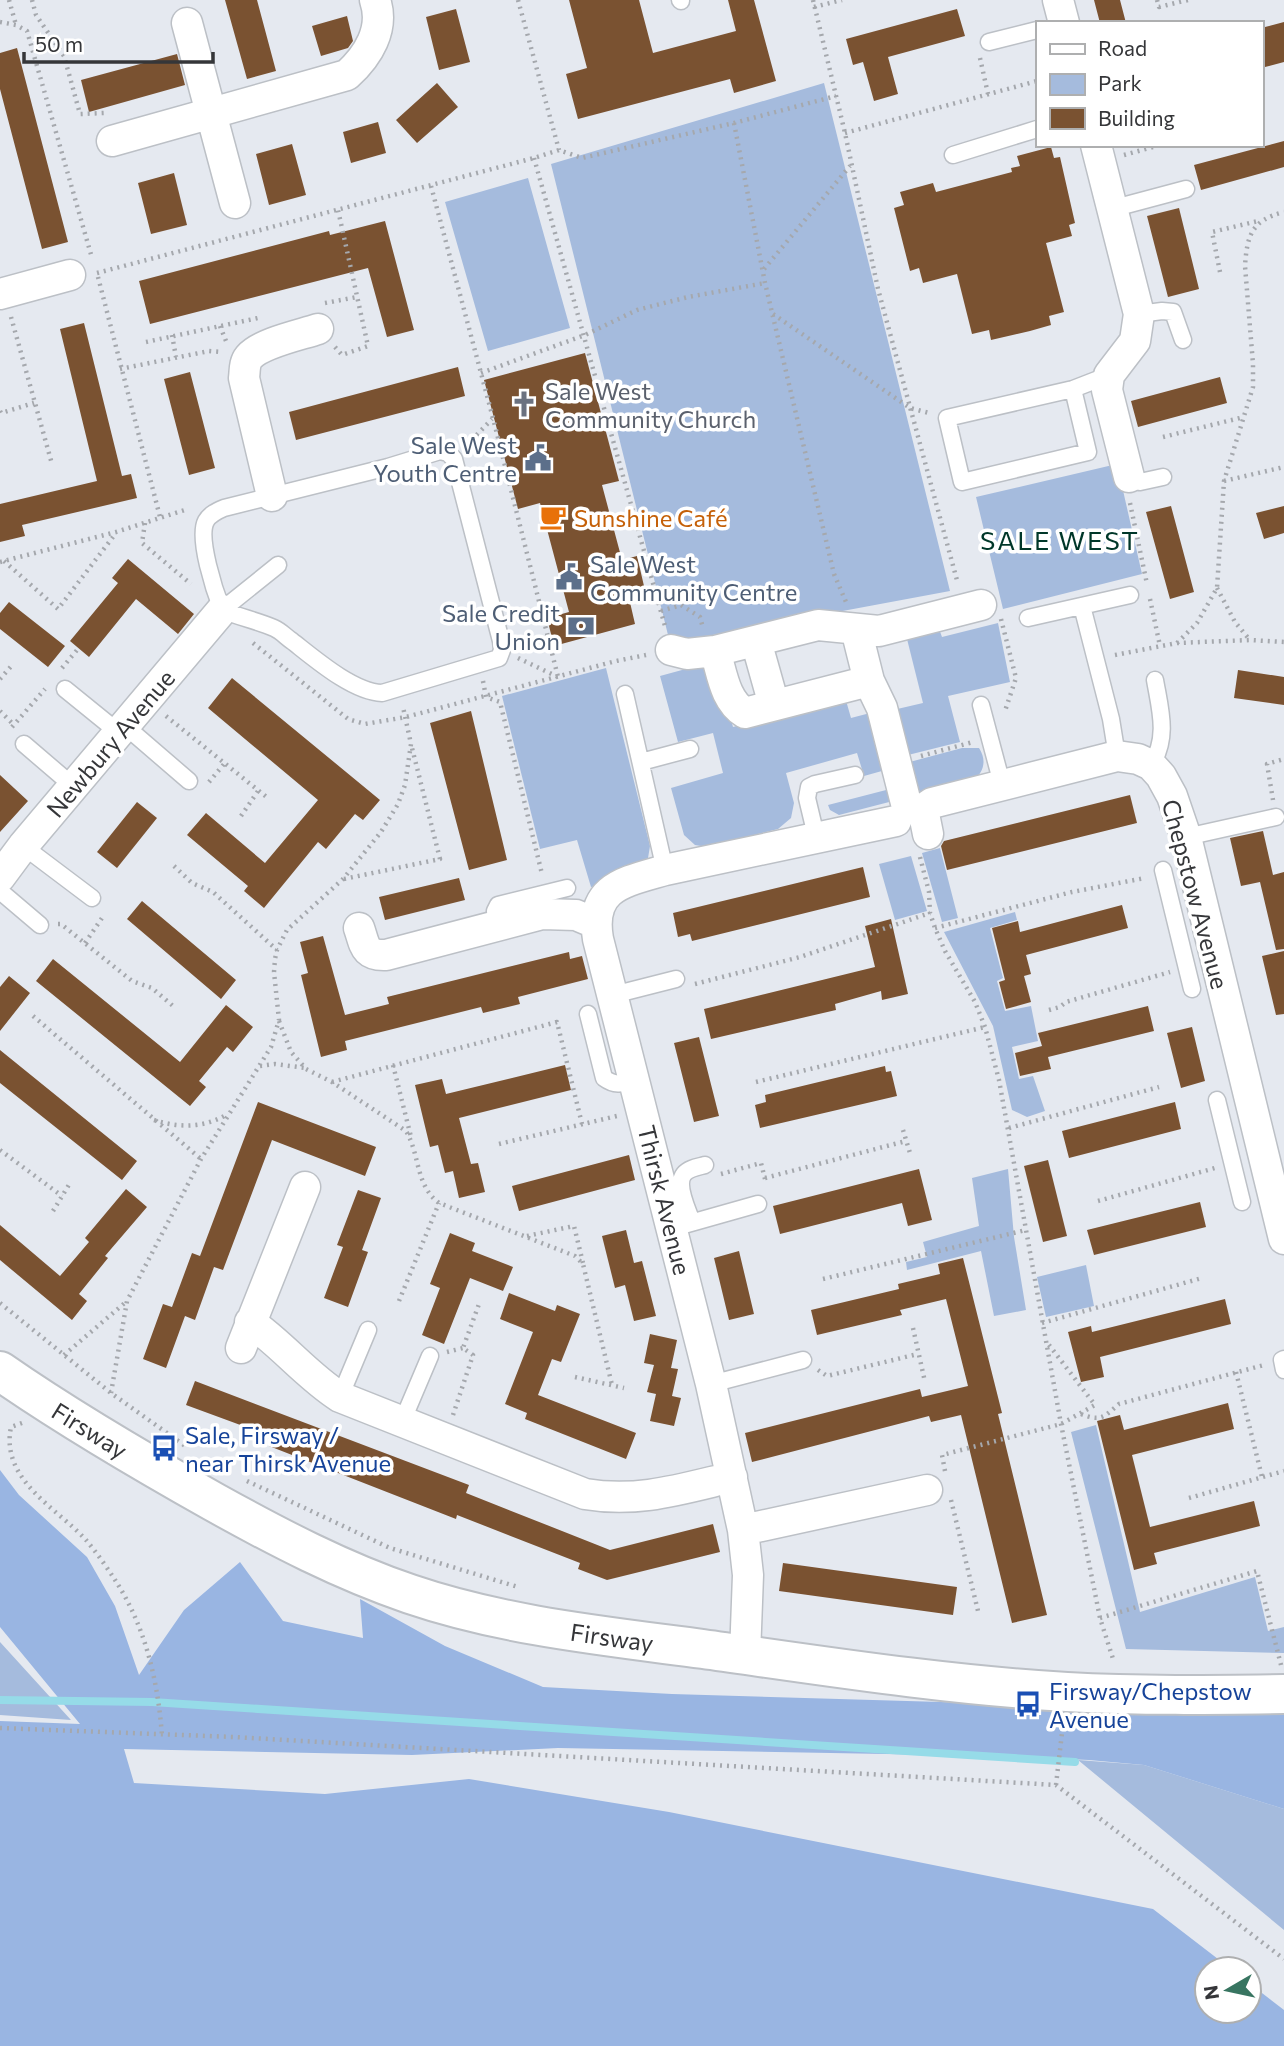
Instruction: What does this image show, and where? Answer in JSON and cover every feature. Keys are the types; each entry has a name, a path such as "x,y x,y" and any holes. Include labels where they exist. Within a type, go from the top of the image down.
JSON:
{"street":[{"path":"112,141 347,75 361,62 371,46 379,19 375,0"},
{"path":"1058,0 1063,21"},
{"path":"187,23 234,203"},
{"path":"1098,154 1139,314 1135,341 1109,375 1107,390 1129,477"},
{"path":"2,293 83,274"},
{"path":"272,496 244,378 245,366 249,357 260,349 316,317"},
{"path":"671,650 687,654 712,651 818,625 879,631 973,607"},
{"name":"Newbury Avenue","path":"0,877 23,846 222,610"},
{"path":"359,928 367,950 374,955 386,955 542,914 576,915 595,923 597,909 614,887 665,870 817,840 902,814 896,763 882,708 869,681 856,629"},
{"path":"756,641 774,705"},
{"path":"712,651 728,696 737,708 745,713 869,681"},
{"path":"924,844 923,809 932,803 1117,756 1138,759 1151,765"},
{"name":"Chepstow Avenue","path":"1151,765 1161,776 1172,796 1186,837 1195,960 1279,1200 1284,1239"},
{"name":"Thirsk Avenue","path":"595,923 642,1110 682,1225 711,1384 743,1530 748,1575 745,1655"},
{"path":"305,1187 246,1335 269,1335 297,1364 325,1388 341,1397 561,1486 605,1497 641,1498 732,1477"},
{"name":"Firsway","path":"0,1371 60,1413 280,1538 338,1566 411,1595 491,1616 569,1631 745,1655 1067,1692 1279,1673"},
{"path":"743,1530 941,1488"}],"lane":[{"path":"989,42 1036,30"},
{"path":"953,155 1036,129"},
{"path":"1111,209 1186,189"},
{"path":"1139,314 1172,312 1183,340"},
{"path":"1073,389 1088,452 962,482 947,418 1073,389 1109,375"},
{"path":"440,451 448,453 454,459 502,650 499,658 382,693 363,690 276,628 244,620 222,610 204,543 206,522 213,513 440,451"},
{"path":"1129,477 1140,482 1163,477"},
{"path":"222,610 278,565"},
{"path":"1028,618 1130,595"},
{"path":"1082,606 1111,719 1117,756"},
{"path":"1151,765 1161,744 1163,723 1155,680"},
{"path":"65,689 189,781"},
{"path":"625,694 665,870"},
{"path":"981,705 1002,784"},
{"path":"24,744 73,786"},
{"path":"640,762 690,749"},
{"path":"817,840 807,798 809,787 855,775"},
{"path":"1186,837 1276,817"},
{"path":"23,846 92,898"},
{"path":"1164,870 1195,960 1192,989"},
{"path":"496,926 495,911 498,905 566,888"},
{"path":"0,891 40,925"},
{"path":"613,995 676,979"},
{"path":"588,1014 604,1078 620,1085 635,1081"},
{"path":"1217,1100 1242,1202"},
{"path":"1232,1161 1262,1151"},
{"path":"705,1165 689,1170 681,1179 682,1225 758,1204"},
{"path":"341,1397 368,1330"},
{"path":"402,1422 430,1356"},
{"path":"711,1384 803,1360"}],"path":[{"path":"9,0 16,25"},
{"path":"32,0 36,15 64,57 80,114 104,113 112,141"},
{"path":"518,0 559,150"},
{"path":"813,0 878,289 909,408 973,607 998,614 1004,625 1016,678 1005,712 990,737 896,763"},
{"path":"814,7 842,0"},
{"path":"1157,0 1159,7 1188,0"},
{"path":"989,42 977,46 989,94"},
{"path":"845,133 1036,81"},
{"path":"83,274 338,211 559,150 582,158 836,96"},
{"path":"734,123 765,283 834,574 856,629"},
{"path":"1098,154 1146,147"},
{"path":"534,159 671,650"},
{"path":"764,269 851,166"},
{"path":"430,186 493,418 558,677 502,650"},
{"path":"338,211 368,346 342,355 316,317 357,297"},
{"path":"1220,272 1212,232 1284,212"},
{"path":"1177,643 1197,623 1217,588 1224,481 1253,387 1245,266 1250,235 1259,221"},
{"path":"481,373 585,335 637,310 765,283"},
{"path":"2,293 52,464"},
{"path":"772,314 909,408 947,418"},
{"path":"146,342 260,317"},
{"path":"172,335 176,357"},
{"path":"120,369 209,351 249,357"},
{"path":"0,411 1,413 34,403"},
{"path":"1163,437 1245,417"},
{"path":"454,459 493,418"},
{"path":"1224,481 1284,467"},
{"path":"1129,477 1128,496 1160,646"},
{"path":"2,562 116,532 192,508 213,513"},
{"path":"145,523 142,543 222,610"},
{"path":"2,562 58,609 116,532"},
{"path":"1217,588 1235,622 1250,640"},
{"path":"661,611 681,605 700,617 712,651"},
{"path":"1095,658 1177,643 1250,640 1284,642"},
{"path":"61,669 77,650"},
{"path":"0,679 13,664"},
{"path":"479,664 486,697 500,702 546,891"},
{"path":"24,744 9,731 45,688"},
{"path":"343,879 440,859 398,688"},
{"path":"146,699 269,799"},
{"path":"0,711 14,725"},
{"path":"306,1069 290,1052 279,1020 274,972 277,950 287,930 343,879 381,832 398,804 405,785 411,744"},
{"path":"1276,817 1267,764 1284,759"},
{"path":"241,816 258,791"},
{"path":"924,844 930,913 945,951 975,1002 985,1027 999,1080 1061,1424 1100,1618 1114,1662 1101,1661"},
{"path":"174,866 191,883 213,892 277,950"},
{"path":"935,928 1072,892 1137,880"},
{"path":"676,979 688,986 800,957 930,913"},
{"path":"40,925 61,924 132,981 152,988 173,1006"},
{"path":"1049,1010 1195,960"},
{"path":"33,1016 201,1159"},
{"path":"111,1394 127,1301 201,1159 271,1047 279,1020"},
{"path":"332,1082 557,1022 582,1124"},
{"path":"756,1082 985,1027"},
{"path":"260,1066 275,1064 306,1069 332,1082 398,1124 412,1141"},
{"path":"393,1065 423,1185 430,1197 439,1203 575,1256 583,1264"},
{"path":"1009,1128 1159,1087"},
{"path":"499,1144 642,1110"},
{"path":"151,1119 181,1126 215,1121 227,1115"},
{"path":"904,1130 910,1153"},
{"path":"765,1178 906,1141"},
{"path":"0,1150 62,1196"},
{"path":"1098,1201 1232,1161"},
{"path":"705,1165 715,1162 720,1174 761,1163 770,1198 758,1204"},
{"path":"52,1211 70,1183"},
{"path":"399,1301 439,1203"},
{"path":"527,1237 574,1226 612,1385"},
{"path":"823,1279 1026,1230"},
{"path":"1042,1323 1202,1278"},
{"path":"64,1355 127,1301"},
{"path":"0,1303 111,1394 191,1450"},
{"path":"445,1440 473,1354 463,1348 479,1304"},
{"path":"914,1328 925,1382"},
{"path":"978,1611 941,1488 942,1455 1061,1424 1095,1405 1046,1340"},
{"path":"803,1360 827,1376 918,1354"},
{"path":"1080,1414 1093,1419 1105,1417 1119,1404 1236,1371 1283,1363"},
{"path":"1236,1371 1262,1477"},
{"path":"575,1377 624,1388"},
{"path":"60,1413 37,1425 23,1423 11,1427 8,1438 12,1460 24,1484 86,1540 118,1584 140,1631 158,1690 162,1735"},
{"path":"1189,1498 1284,1471"},
{"path":"245,1480 390,1548 526,1590"},
{"path":"1100,1618 1257,1571 1279,1673"},
{"path":"0,1728 234,1737 1056,1785 1284,1959"},
{"path":"1056,1785 1060,1749"}],"green space":[{"path":"824,83 950,591 670,643 551,164"},
{"path":"528,178 570,328 488,351 445,202"},
{"path":"1117,464 1142,574 1003,609 976,497"},
{"path":"998,623 1010,682 948,696 960,742 904,756 893,710 923,703 906,635 938,626 942,637"},
{"path":"715,661 733,727 845,697 851,718 874,712 889,769 864,776 857,753 786,773 794,803 791,818 778,829 707,847 695,845 684,835 671,788 723,773 713,733 678,742 660,676"},
{"path":"606,668 650,846 647,864 610,884 591,887 577,840 540,849 502,696"},
{"path":"962,748 979,748 983,766 977,777 973,781 915,796 906,763"},
{"path":"890,789 893,801 839,815 830,810 828,805"},
{"path":"940,848 958,918 942,922 922,853"},
{"path":"911,856 927,911 895,920 879,864"},
{"path":"1015,912 1017,920 990,928 1003,978 997,981 1005,1011 1031,1006 1038,1041 1012,1047 1019,1079 1033,1076 1045,1111 1027,1117 1012,1110 993,1026 944,932"},
{"path":"1008,1169 1014,1237 1026,1310 994,1316 981,1251 907,1270 906,1262 927,1257 923,1242 979,1226 972,1178"},
{"path":"1086,1265 1094,1306 1046,1317 1037,1277"},
{"path":"1096,1425 1140,1612 1255,1577 1268,1631 1284,1627 1284,1653 1126,1649 1071,1432"},
{"path":"0,1642 71,1720 0,1715"},
{"path":"1078,1760 1144,1765 1284,1809 1284,1930"}],"shaded area":[{"path":"0,1470 19,1495 87,1557 115,1606 139,1675 184,1610 240,1562 283,1621 363,1638 360,1599 445,1646 543,1687 672,1694 1284,1712 1284,1809 1144,1765 1089,1760 558,1748 412,1755 124,1749 134,1783 325,1794 469,1779 669,1812 1153,1909 1213,1955 1193,1955 1193,2025 1263,2025 1263,1994 1284,2010 1284,2046 0,2046 0,1721 80,1724 0,1627"}],"building":[{"path":"225,0 257,0 276,71 247,79"},
{"path":"569,0 639,0 653,53 736,31 728,0 754,0 776,81 734,93 730,79 578,119 566,74 587,68"},
{"path":"1094,0 1120,0 1125,21 1099,21"},
{"path":"456,9 470,62 439,70 426,17"},
{"path":"957,9 965,36 888,57 898,94 874,101 863,62 853,65 846,39"},
{"path":"347,16 353,41 348,48 321,56 312,26"},
{"path":"1284,22 1284,62 1263,67 1263,27"},
{"path":"17,48 68,242 42,249 0,89 0,53"},
{"path":"177,54 185,85 89,112 81,80"},
{"path":"437,83 458,107 417,143 396,120"},
{"path":"378,122 386,153 351,163 343,132"},
{"path":"1284,141 1284,167 1201,190 1194,165"},
{"path":"292,144 306,195 269,205 256,154"},
{"path":"1051,147 1054,158 1060,157 1075,223 1069,225 1072,236 1046,243 1064,312 1049,316 1051,325 1030,331 991,340 989,330 972,334 957,274 923,283 919,268 910,271 894,208 904,205 900,192 933,183 936,192 1012,172 1011,168 1020,166 1017,156"},
{"path":"174,173 187,225 151,234 138,183"},
{"path":"1179,208 1199,289 1168,297 1147,216"},
{"path":"385,221 414,330 387,337 368,268 150,324 139,281 329,231 330,235"},
{"path":"84,323 122,476 131,474 137,498 22,525 25,536 0,542 0,504 97,481 60,329"},
{"path":"585,353 619,481 602,485 622,560 637,556 644,586 630,589 632,597 629,598 635,624 554,646 547,618 569,612 540,503 518,509 484,380"},
{"path":"458,367 465,396 296,440 289,412"},
{"path":"190,372 215,468 189,475 164,379"},
{"path":"1220,377 1227,403 1138,427 1131,401"},
{"path":"1171,506 1194,592 1170,599 1146,512"},
{"path":"1284,506 1284,533 1264,539 1256,513"},
{"path":"128,559 194,614 178,634 136,599 89,657 70,641 118,583 112,578"},
{"path":"9,602 65,646 48,667 0,629 0,613"},
{"path":"1238,670 1284,677 1284,705 1234,698"},
{"path":"232,678 380,800 363,820 355,814 326,849 318,842 264,908 244,891 248,886 187,835 206,813 265,863 318,800 208,708"},
{"path":"471,711 507,860 469,870 430,723"},
{"path":"0,775 28,801 0,832"},
{"path":"1130,795 1137,823 947,870 941,846 944,841"},
{"path":"137,802 157,818 117,868 97,852"},
{"path":"1263,831 1273,875 1284,872 1284,949 1276,950 1260,882 1241,886 1230,838"},
{"path":"863,867 870,897 692,941 690,934 678,937 673,913"},
{"path":"459,878 465,900 385,920 379,897"},
{"path":"142,901 236,980 221,999 127,919"},
{"path":"1122,905 1128,928 1026,955 1031,974 1024,976 1031,1002 1006,1009 999,982 1005,980 992,928 1018,921 1020,932"},
{"path":"891,919 908,994 882,1000 881,991 835,1004 836,1010 711,1039 704,1009 875,967 865,926"},
{"path":"323,936 345,1015 389,1004 387,997 569,952 570,959 582,956 588,979 518,997 520,1004 483,1013 481,1007 345,1041 347,1050 321,1057 301,975 308,973 300,942"},
{"path":"1284,951 1284,1014 1276,1015 1262,956"},
{"path":"53,959 180,1062 226,1005 253,1027 233,1052 227,1047 199,1081 206,1087 190,1106 36,981"},
{"path":"9,976 30,993 0,1031 0,987"},
{"path":"1148,1006 1154,1031 1048,1057 1051,1069 1020,1076 1015,1053 1042,1046 1038,1033"},
{"path":"1192,1027 1205,1081 1181,1088 1167,1033"},
{"path":"699,1037 719,1116 694,1122 674,1043"},
{"path":"0,1050 137,1161 122,1180 0,1083"},
{"path":"565,1065 571,1090 459,1118 471,1164 478,1163 485,1192 459,1198 453,1171 445,1173 438,1145 430,1147 415,1085 442,1079 446,1094"},
{"path":"885,1066 886,1072 891,1071 897,1096 760,1128 755,1105 766,1102 765,1095"},
{"path":"258,1102 376,1147 365,1176 272,1140 223,1270 214,1267 195,1320 185,1316 166,1368 143,1359 163,1304 172,1307 192,1253 200,1256"},
{"path":"1175,1102 1181,1129 1069,1158 1062,1131"},
{"path":"629,1155 635,1180 519,1211 512,1186"},
{"path":"1048,1160 1067,1236 1043,1242 1024,1166"},
{"path":"919,1169 932,1220 908,1226 902,1203 780,1234 773,1206"},
{"path":"126,1189 147,1207 105,1256 108,1258 79,1294 87,1301 72,1320 0,1260 0,1225 60,1276 89,1242 85,1238"},
{"path":"358,1190 381,1198 362,1250 368,1252 348,1307 324,1298 343,1247 337,1245"},
{"path":"1200,1202 1206,1227 1094,1255 1087,1230"},
{"path":"626,1230 634,1263 642,1261 656,1316 634,1321 625,1285 615,1288 602,1236"},
{"path":"450,1233 475,1243 472,1251 513,1267 503,1291 470,1278 444,1344 422,1335 440,1288 430,1284"},
{"path":"739,1251 754,1314 729,1320 714,1258"},
{"path":"963,1258 1002,1413 998,1414 1047,1615 1012,1623 961,1415 931,1422 929,1416 752,1462 745,1433 920,1389 922,1397 968,1386 946,1299 900,1310 902,1315 817,1335 811,1310 899,1289 898,1284 940,1274 938,1264"},
{"path":"509,1293 555,1311 557,1305 580,1314 561,1362 552,1359 538,1395 636,1433 626,1459 525,1419 527,1413 505,1404 533,1332 500,1319"},
{"path":"1225,1299 1231,1324 1100,1357 1104,1377 1081,1382 1068,1332 1091,1326 1092,1332"},
{"path":"650,1334 677,1340 671,1368 678,1369 672,1396 681,1398 674,1426 650,1421 656,1394 647,1392 654,1365 644,1363"},
{"path":"195,1381 469,1485 466,1493 610,1550 713,1524 720,1552 607,1580 578,1569 580,1563 457,1515 456,1519 269,1446 273,1437 186,1405"},
{"path":"1228,1403 1234,1429 1132,1455 1150,1527 1254,1501 1260,1526 1154,1553 1157,1564 1134,1570 1097,1421 1120,1415 1124,1430"},
{"path":"783,1563 957,1587 953,1615 779,1591"}],"waterway":[{"path":"0,1700 152,1702 1075,1762"}],"place":[{"name":"Sale West Community Church","path":"524,404"},
{"name":"Sale West Youth Centre","path":"538,458"},
{"name":"Sunshine Café","path":"553,517"},
{"name":"Sale West Community Centre","path":"569,577"},
{"name":"Sale Credit Union","path":"581,626"},
{"name":"Sale, Firsway / near Thirsk Avenue","path":"164,1448"},
{"name":"Firsway/Chepstow Avenue","path":"1028,1704"}],"district":[{"name":"SALE WEST","path":"1060,539"}]}
